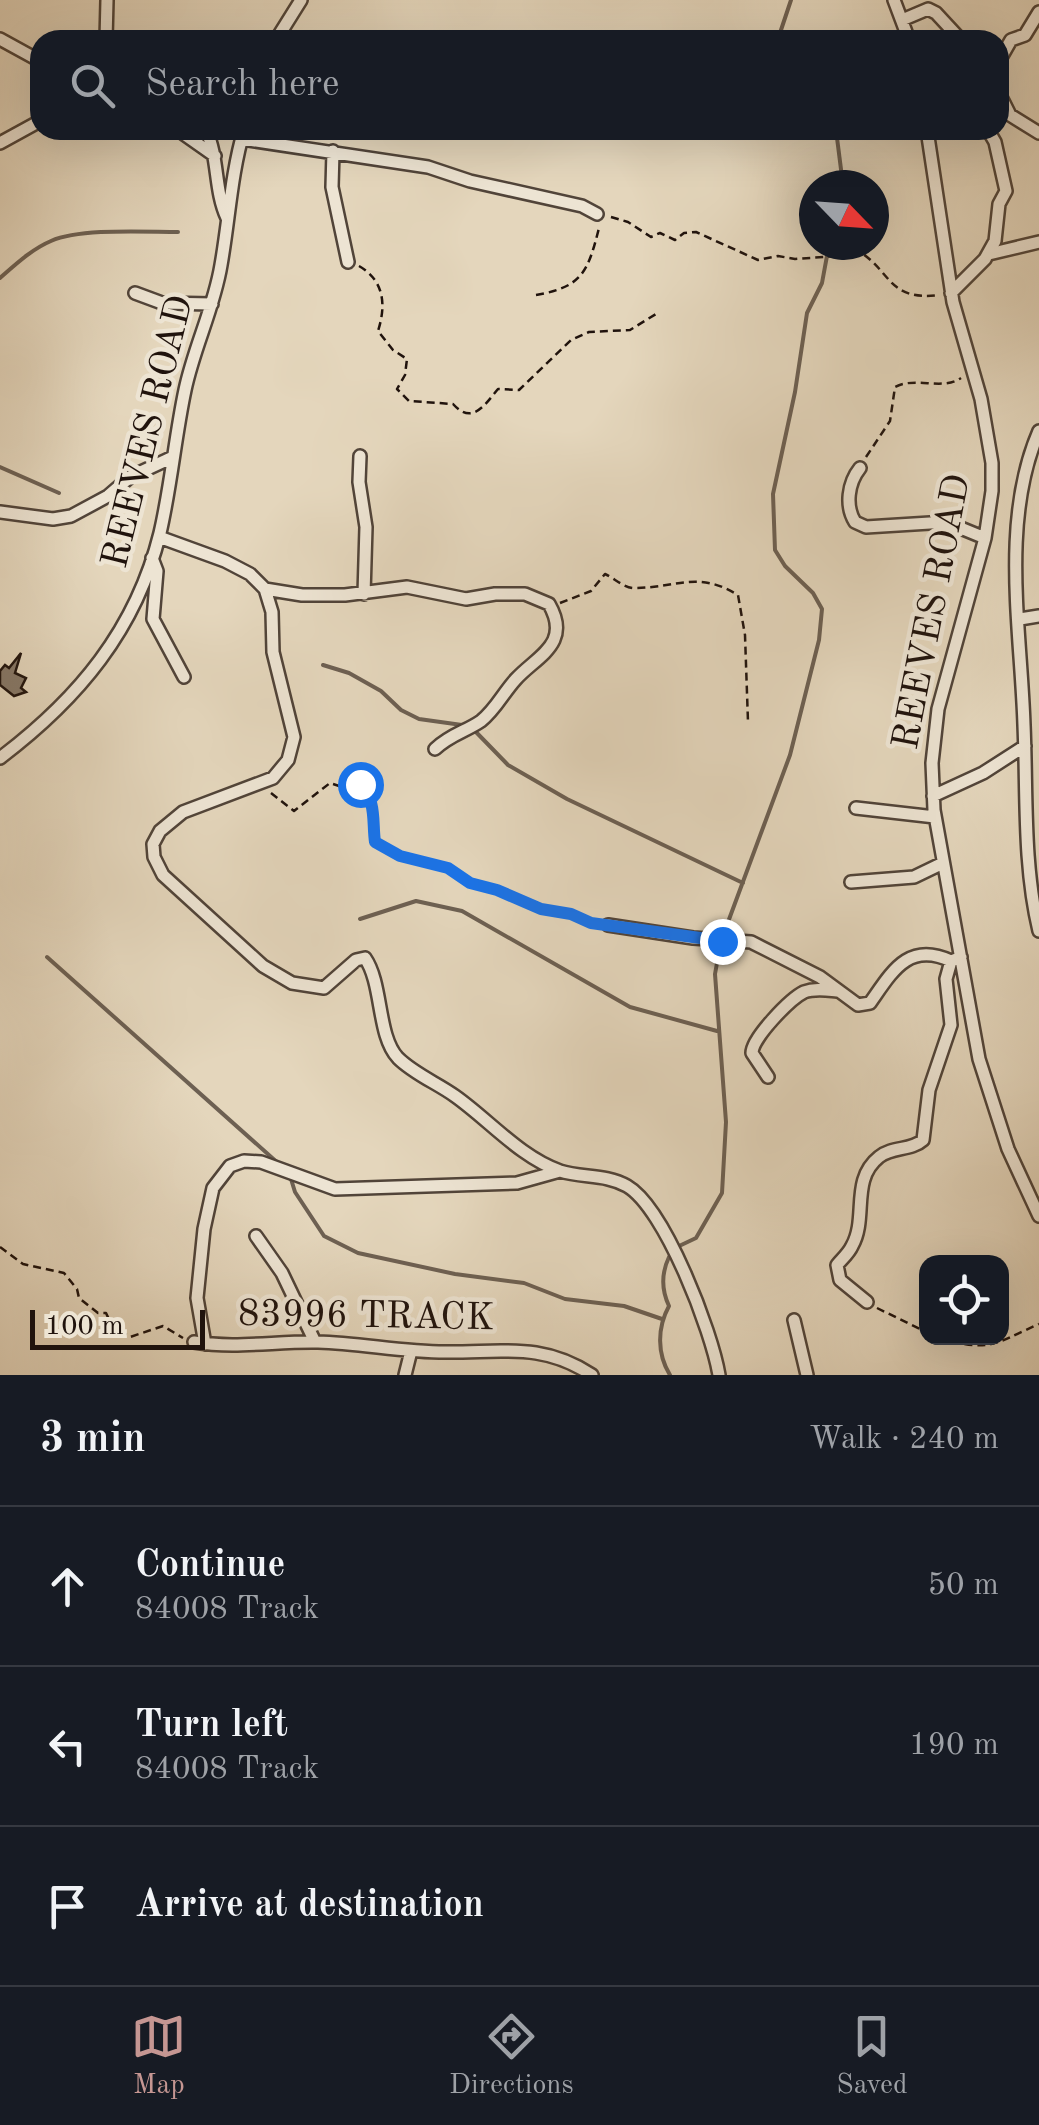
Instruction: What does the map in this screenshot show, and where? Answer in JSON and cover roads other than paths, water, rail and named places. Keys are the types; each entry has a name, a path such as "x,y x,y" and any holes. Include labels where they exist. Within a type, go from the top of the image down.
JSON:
{"street":[{"path":"106,30 107,0"},
{"path":"282,30 301,0"},
{"path":"894,0 906,30"},
{"path":"902,20 928,10 952,30"},
{"path":"1009,42 1026,35 1039,12"},
{"path":"0,39 30,56"},
{"path":"1009,113 1039,133"},
{"path":"0,144 30,127"},
{"path":"192,140 215,156"},
{"path":"209,140 220,202 228,218"},
{"name":"REEVES ROAD","path":"0,758 58,711 95,669 130,616 158,537 189,373 221,266 242,140"},
{"path":"275,140 428,167 470,181 582,206 597,214"},
{"name":"REEVES ROAD","path":"929,140 952,293 974,368 992,463 985,538 943,682 934,745 935,817 956,959 986,1089 1039,1216"},
{"path":"952,293 989,254 995,242 1000,204 1006,191 994,140"},
{"path":"333,151 332,188 348,262"},
{"path":"989,254 1039,242"},
{"path":"135,294 162,303 212,304"},
{"path":"1039,431 1027,460 1018,516 1028,863 1039,931"},
{"path":"360,456 366,527 364,594"},
{"path":"0,512 53,519 71,516 108,496 130,477 173,457"},
{"path":"860,468 854,474 848,505 854,522 866,527 946,522 985,538"},
{"path":"158,537 225,561 250,574 266,590 272,612 273,652 294,744 281,770 263,784 214,798 174,818 160,831 153,844 163,875 263,966 290,982 324,988 358,958 366,959 396,1056 504,1136 560,1170 623,1184 646,1207 685,1274 710,1336 719,1375"},
{"path":"152,558 157,571 153,619 184,677"},
{"path":"266,590 302,595 364,594 407,587 466,600 494,594 525,594 549,604 556,627 545,656 518,676 484,718 449,736 436,749"},
{"path":"1020,619 1039,616"},
{"path":"933,796 983,773 1025,746"},
{"path":"856,808 935,817"},
{"path":"851,882 914,877 942,864"},
{"path":"608,925 752,942 820,977 853,1004 867,1005 909,958 929,954 956,959 946,979 951,1025 928,1090 923,1140 885,1153 869,1169 859,1194 859,1220 852,1247 837,1265 840,1280 867,1302"},
{"path":"768,1077 752,1052 756,1037 799,995 817,989 837,991"},
{"name":"83996 TRACK","path":"560,1170 517,1183 335,1189 260,1162 244,1161 230,1166 213,1188 204,1229 197,1298 199,1343 315,1342 411,1351 538,1352 564,1358 592,1375"},
{"path":"256,1236 282,1274 315,1342"},
{"path":"794,1320 807,1375"},
{"path":"405,1375 411,1351"}],"waterway":[{"path":"781,30 791,0"},
{"path":"837,140 841,170"},
{"path":"0,278 37,248 64,237 178,232"},
{"path":"677,1247 696,1238 722,1193 726,1122 715,974 721,941 790,755 819,640 822,609 775,550 773,494 807,313 822,283 826,260"},
{"path":"0,467 59,493"},
{"path":"323,665 349,673 419,719 462,725"},
{"path":"475,731 508,765 567,799 743,883"},
{"path":"360,919 416,901 462,911 630,1007 717,1031"},
{"path":"47,957 279,1164"},
{"path":"291,1179 295,1192 324,1236 358,1253 455,1274 524,1283 565,1299 624,1306 662,1319"},
{"path":"669,1257 663,1282 669,1306 660,1341 670,1375"}]}
